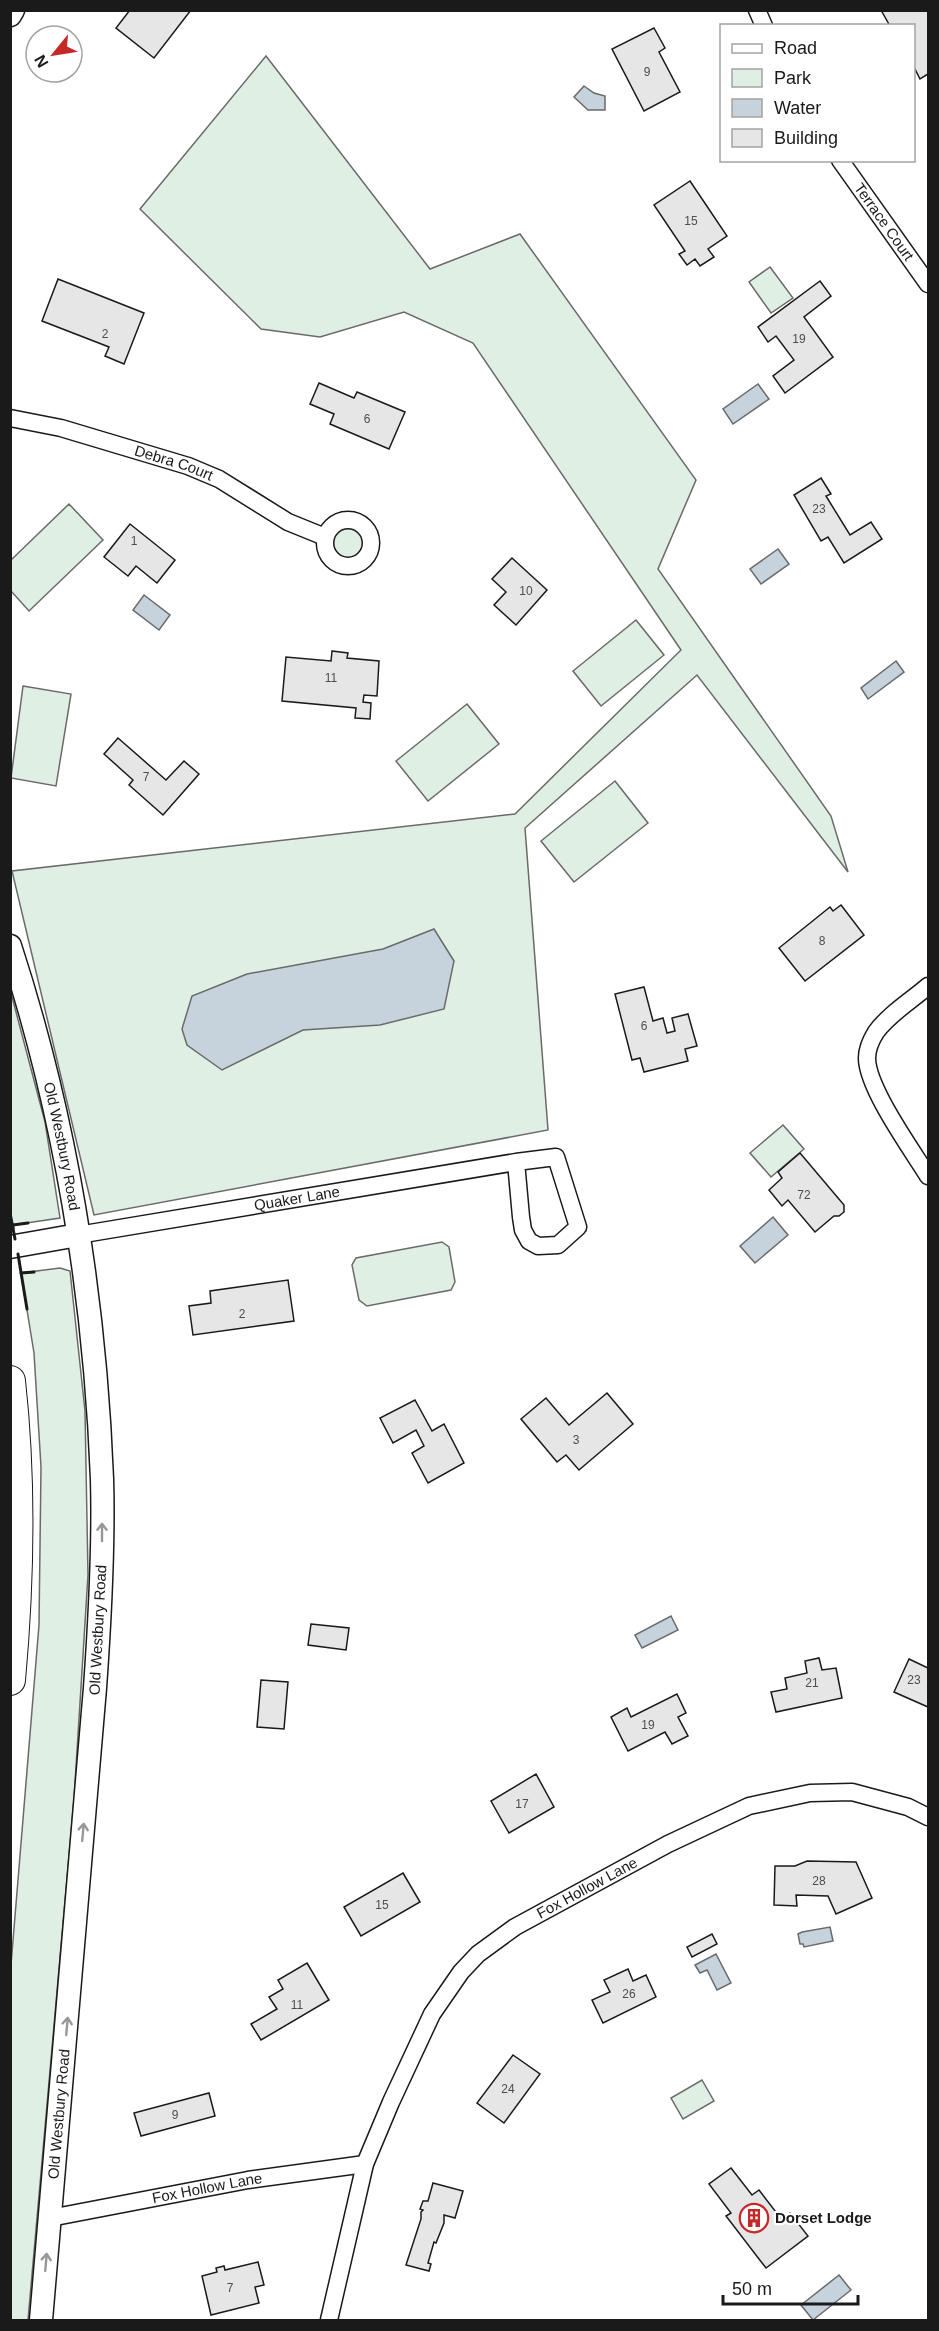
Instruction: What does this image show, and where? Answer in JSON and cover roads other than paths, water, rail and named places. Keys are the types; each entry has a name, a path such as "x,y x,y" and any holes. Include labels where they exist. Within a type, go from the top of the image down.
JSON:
{"highway":[{"path":"10,1381 17,1526 15,1632 10,1680"}],"main road":[{"path":"10,15 13,10"},
{"name":"Old Westbury Road","path":"10,946 28,1002 51,1093 78,1235 89,1311 102,1508 101,1583 94,1699 41,2320"},
{"path":"10,1247 78,1235"}],"street":[{"path":"757,10 763,24"},
{"name":"Terrace Court","path":"841,162 928,284"},
{"name":"Debra Court","path":"10,418 61,428 188,466 219,479 288,522 325,537"},
{"path":"928,986 878,1030 868,1049 867,1060 875,1087 928,1176"},
{"name":"Quaker Lane","path":"78,1235 516,1162 556,1157 578,1227 558,1245 538,1246 529,1241 523,1230 516,1162"},
{"name":"Fox Hollow Lane","path":"328,2320 365,2164 432,2014 461,1972 478,1954 515,1927 719,1819 749,1806 810,1793 852,1792 908,1807 928,1817"},
{"name":"Fox Hollow Lane","path":"50,2218 248,2180 365,2164"}],"water":[{"path":"584,86 594,93 605,96 605,110 588,110 574,97"},
{"path":"758,384 769,399 733,424 723,409"},
{"path":"778,549 789,564 761,584 750,569"},
{"path":"144,595 170,615 159,630 133,610"},
{"path":"896,661 904,672 868,699 861,688"},
{"path":"434,929 454,961 444,1009 380,1025 303,1030 222,1070 187,1045 182,1029 192,996 247,974 383,949"},
{"path":"773,1217 788,1235 755,1263 740,1246"},
{"path":"671,1616 678,1630 642,1648 635,1635"},
{"path":"830,1927 833,1941 804,1947 800,1944 798,1934"},
{"path":"716,1954 731,1983 717,1990 707,1970 700,1973 695,1965"},
{"path":"839,2275 851,2290 813,2320 801,2305"}],"place":[{"name":"Dorset Lodge","path":"754,2218"}]}
